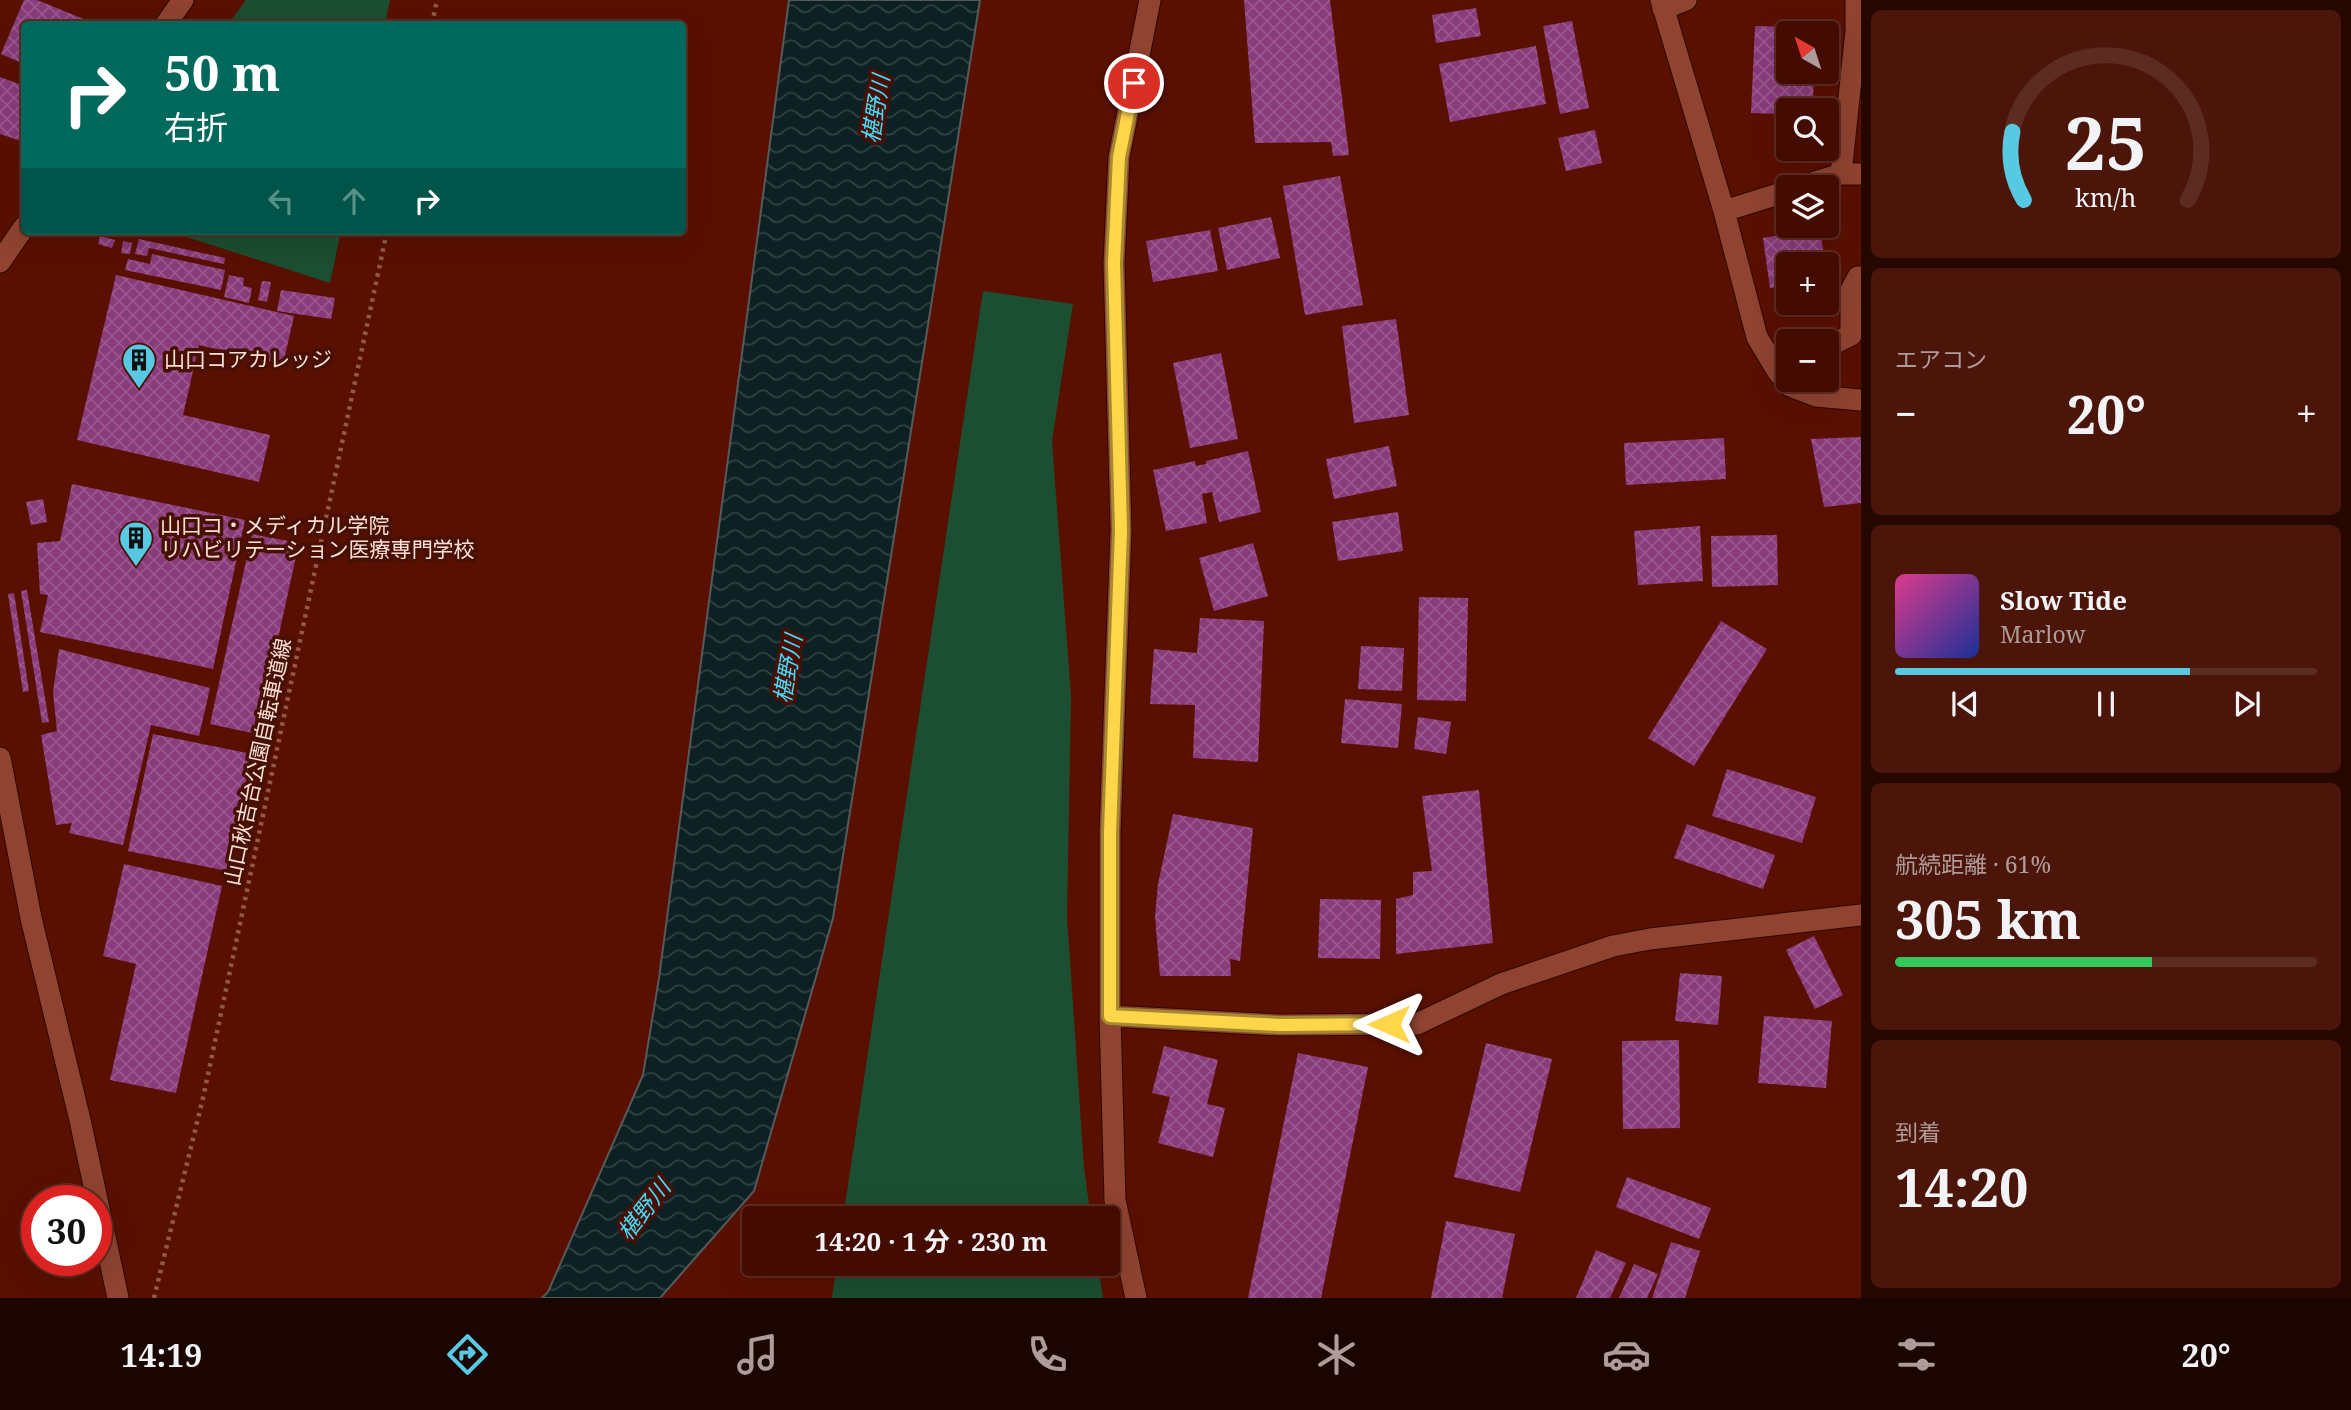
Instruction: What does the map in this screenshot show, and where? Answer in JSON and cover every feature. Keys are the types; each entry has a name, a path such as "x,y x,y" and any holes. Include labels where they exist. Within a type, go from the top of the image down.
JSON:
{"street":[{"path":"168,21 183,0"},
{"path":"1136,1298 1115,1200 1110,1016 1110,833 1121,530 1114,263 1119,157 1150,0"},
{"path":"1686,0 1662,5 1724,211 1758,337 1776,360"},
{"path":"1851,174 1859,31 1856,0"},
{"path":"1724,211 1776,195"},
{"path":"0,262 21,231"},
{"path":"1839,341 1851,335 1851,290 1858,277 1861,277"},
{"path":"1806,392 1816,396 1861,400"},
{"path":"0,758 31,918 80,1120 118,1298"},
{"path":"1110,1016 1279,1025 1416,1024 1500,984 1613,946 1650,939 1861,915"}],"path":[{"path":"433,21 437,0"},
{"name":"山口秋吉台公園自転車道線","path":"154,1298 203,1098 386,235"}],"green space":[{"path":"246,0 390,0 386,21 230,21"},
{"path":"180,235 340,235 330,283"},
{"path":"983,291 1073,304 1052,441 1071,696 1067,916 1084,1168 1089,1206 845,1206"},
{"path":"835,1276 1100,1276 1103,1298 832,1298"}],"water":[{"name":"椹野川","path":"789,0 980,0 833,918 754,1191 660,1298 542,1298 548,1292 643,1075 659,978"}],"building":[{"path":"24,0 37,0 89,21 21,21 21,63 1,54"},
{"path":"1244,0 1330,0 1349,155 1333,156 1331,142 1255,143"},
{"path":"1476,8 1481,36 1436,43 1432,15"},
{"path":"1572,21 1589,108 1560,114 1543,26"},
{"path":"1755,26 1776,27 1776,84 1814,84 1813,98 1776,98 1776,114 1751,113"},
{"path":"1536,46 1546,104 1450,122 1439,64"},
{"path":"0,77 21,85 21,141 0,134"},
{"path":"1595,130 1602,163 1566,171 1558,138"},
{"path":"1340,176 1363,305 1305,315 1283,186"},
{"path":"1271,217 1280,258 1227,270 1218,228"},
{"path":"1210,230 1218,271 1153,282 1146,241"},
{"path":"100,236 115,240 112,248 98,244"},
{"path":"1763,238 1821,238 1823,252 1776,252 1776,287 1770,288"},
{"path":"139,239 225,258 224,264 149,248 147,256 135,254"},
{"path":"123,241 132,243 130,254 121,253"},
{"path":"152,254 225,270 221,290 125,270 128,259 150,264"},
{"name":"山口コアカレッジ","path":"116,275 294,316 283,364 199,345 183,415 270,435 259,482 77,440"},
{"path":"229,275 244,278 243,286 252,288 249,303 224,297"},
{"path":"262,281 271,282 267,302 258,300"},
{"path":"281,290 335,298 331,319 277,311"},
{"path":"1396,319 1409,415 1354,423 1342,326"},
{"path":"1221,353 1238,439 1190,448 1173,363"},
{"path":"1861,437 1861,503 1824,507 1811,439"},
{"path":"1724,438 1726,479 1626,485 1624,443"},
{"path":"1389,446 1397,486 1334,499 1326,459"},
{"path":"1248,451 1261,512 1219,522 1212,492 1202,494 1207,523 1166,531 1153,470 1195,461 1196,466 1206,464 1206,461"},
{"name":"山口コ・メディカル学院 リハビリテーション医療専門学校","path":"72,484 245,520 213,669 40,632 48,595 40,594 37,543 60,541"},
{"path":"43,499 47,522 31,525 26,502"},
{"path":"1398,512 1403,551 1338,561 1332,522"},
{"path":"1700,526 1703,581 1638,585 1634,531"},
{"path":"252,534 299,543 257,734 210,724"},
{"path":"1777,535 1778,585 1712,587 1711,536"},
{"path":"1253,543 1268,596 1214,611 1199,558"},
{"path":"27,590 49,722 42,723 21,591"},
{"path":"14,593 29,691 23,692 8,594"},
{"path":"1419,597 1468,598 1466,701 1417,700"},
{"path":"1200,618 1264,621 1258,762 1193,758 1195,705 1150,704 1154,649 1197,653"},
{"path":"1721,621 1767,649 1694,766 1648,738"},
{"path":"1361,646 1404,648 1402,691 1358,689"},
{"path":"59,649 210,688 199,736 151,725 123,845 69,833 72,823 56,825 41,735 57,731 53,692"},
{"path":"1345,699 1402,704 1398,748 1341,743"},
{"path":"1418,717 1451,722 1446,754 1414,749"},
{"path":"153,734 252,754 227,871 128,851"},
{"path":"1727,769 1816,797 1802,843 1712,816"},
{"path":"1479,790 1493,943 1396,954 1396,899 1413,895 1413,872 1432,871 1422,796"},
{"path":"1173,814 1253,828 1240,961 1230,959 1231,976 1160,976 1155,916 1158,884"},
{"path":"1687,824 1775,855 1763,889 1674,858"},
{"path":"124,864 222,886 176,1093 110,1080 136,964 103,956"},
{"path":"1320,899 1381,900 1380,959 1318,958"},
{"path":"1814,936 1843,995 1815,1009 1786,950"},
{"path":"1680,973 1722,976 1718,1025 1675,1021"},
{"path":"1764,1016 1832,1021 1826,1088 1758,1083"},
{"path":"1679,1040 1680,1128 1623,1129 1622,1041"},
{"path":"1486,1043 1552,1059 1520,1192 1454,1177"},
{"path":"1164,1046 1218,1060 1207,1104 1225,1108 1213,1157 1158,1143 1170,1097 1152,1093"},
{"path":"1298,1053 1368,1067 1321,1298 1248,1298"},
{"path":"1627,1177 1711,1208 1699,1239 1616,1207"},
{"path":"1446,1221 1515,1234 1502,1298 1431,1298"},
{"path":"1671,1242 1700,1251 1685,1298 1652,1298"},
{"path":"1596,1250 1626,1263 1610,1298 1576,1298"},
{"path":"1634,1264 1658,1274 1647,1298 1619,1298"}],"place":[{"name":"山口コアカレッジ","path":"139,390"},
{"name":"山口コ・メディカル学院 リハビリテーション医療専門学校","path":"136,568"}],"route":[{"path":"1134,83 1119,157 1114,263 1121,530 1110,833 1110,1016 1279,1025 1389,1024"}]}
